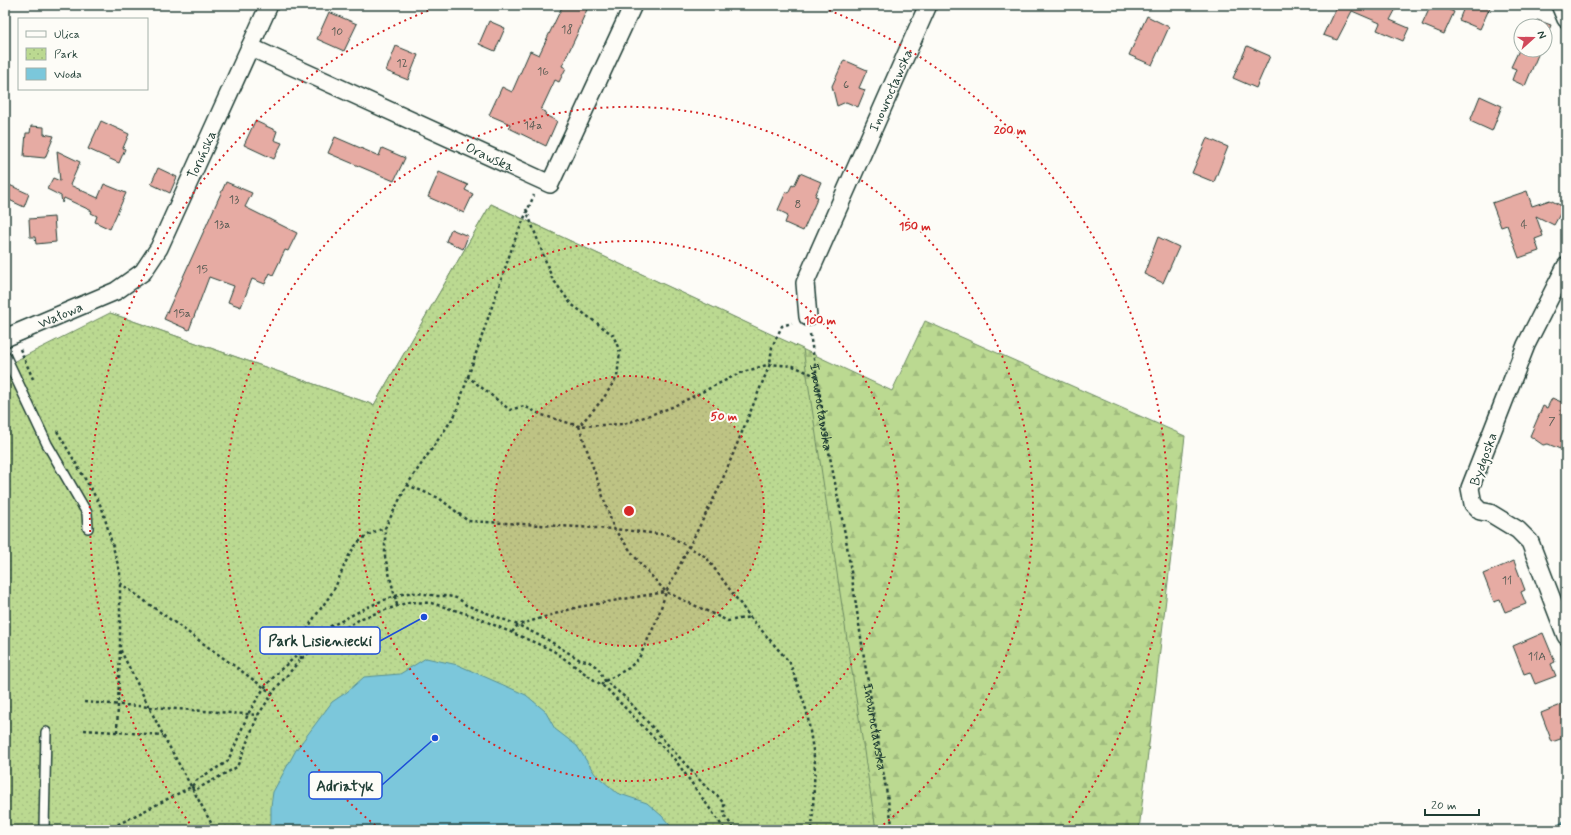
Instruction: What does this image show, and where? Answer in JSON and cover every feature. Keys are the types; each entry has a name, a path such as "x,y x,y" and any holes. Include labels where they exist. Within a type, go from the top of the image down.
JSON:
{"street":[{"name":"Toruńska","path":"116,292 143,272 159,248 269,5"},
{"path":"542,181 550,184 633,5"},
{"name":"Inowrocławska","path":"808,317 805,284 928,5"},
{"path":"1560,5 1566,19"},
{"name":"Orawska","path":"250,47 542,181"},
{"name":"Bydgoska","path":"1565,631 1530,542 1518,530 1490,513 1480,511 1473,504 1470,488 1526,345 1566,266"},
{"name":"Wałowa","path":"9,336 116,292"}],"lane":[{"path":"5,355 47,444 87,512 88,528"},
{"path":"47,444 48,461"},
{"path":"44,830 46,732"}],"path":[{"path":"397,605 385,557 385,528 407,485 455,415 467,376 526,209 542,181"},
{"path":"526,209 552,278 571,304 613,335 620,352 617,377 603,399 580,426"},
{"path":"601,685 605,681 629,668 639,658 657,620 666,592 719,488 770,364 772,347 782,326 808,317"},
{"name":"Inowrocławska","path":"808,317 816,376 846,539 893,830"},
{"path":"9,336 35,384"},
{"path":"467,376 510,410 524,406 542,415 580,426 624,424 670,408 740,373 770,364 793,366 816,376"},
{"path":"55,426 102,508 120,572 120,649 117,732"},
{"path":"580,426 614,530 639,562 666,592 728,621 750,617"},
{"path":"407,485 439,498 468,521 614,530 668,535 690,546 706,557 750,617 790,663 807,712 815,763 812,830"},
{"path":"301,659 300,653 310,622 333,591 345,562 360,541 374,531 385,528"},
{"path":"120,583 272,694"},
{"path":"512,632 518,626 578,607 666,592"},
{"path":"107,830 190,787 198,779 227,762 248,714 264,688 280,670 332,624 340,622 359,611 394,597 409,593 448,595 460,598 466,605 548,640 580,660 588,660 598,668 605,681 626,698 706,787 717,795 724,804 724,815 735,830"},
{"path":"190,787 197,789 237,767 258,715 272,694 301,659 331,636 362,618 409,602 431,604 471,615 512,632 552,650 601,685 676,761 725,830"},
{"path":"120,649 190,787 214,830"},
{"path":"84,702 258,715"},
{"path":"84,730 163,735"}],"green space":[{"path":"491,204 892,391 925,321 1185,436 1139,830 674,830 110,313 374,405"},
{"path":"491,204 803,349 876,830 5,830 5,366 110,313 374,405"}],"water":[{"path":"426,658 458,665 526,695 545,711 555,729 577,746 595,774 617,793 647,803 662,816 674,830 271,830 271,806 273,792 296,750 332,702 347,692 364,677 400,674"}],"building":[{"path":"563,5 589,5 581,23 582,24 562,66 566,68 559,82 555,80 541,110 546,112 545,115 557,121 546,146 509,128 510,124 489,115 502,87 512,92 530,51 539,55"},
{"path":"1337,5 1398,5 1390,20 1409,28 1403,41 1377,30 1380,23 1352,11 1337,40 1323,35"},
{"path":"1431,5 1438,5 1454,12 1444,34 1422,25"},
{"path":"1465,5 1491,5 1480,29 1459,20"},
{"path":"329,12 357,24 344,51 317,39"},
{"path":"1147,16 1169,27 1152,65 1129,55"},
{"path":"489,21 505,28 495,51 479,44"},
{"path":"396,46 418,55 408,80 386,71"},
{"path":"1247,46 1270,56 1256,88 1233,78"},
{"path":"1515,58 1537,58 1525,86 1512,80 1516,69 1511,67"},
{"path":"844,60 867,70 859,88 865,90 858,107 846,102 837,106 832,86"},
{"path":"1480,96 1502,106 1492,131 1470,121"},
{"path":"101,121 129,134 119,163 88,149"},
{"path":"255,121 277,131 274,140 282,143 274,159 244,145"},
{"path":"31,126 44,127 44,134 54,136 45,158 24,156 26,133 30,133"},
{"path":"335,137 379,156 382,148 405,158 394,181 328,153"},
{"path":"1207,138 1228,147 1214,182 1192,173"},
{"path":"57,151 80,162 70,185 98,198 104,184 126,193 110,229 95,222 97,216 91,213 92,211 64,198 62,203 61,196 47,189 53,178 60,181"},
{"path":"158,168 177,177 170,193 151,184"},
{"path":"439,172 468,185 465,190 473,194 464,213 428,197"},
{"path":"800,173 821,182 815,196 818,197 803,231 785,223 788,215 778,210 786,192 788,193 792,185 794,186"},
{"path":"226,182 252,193 245,207 297,233 288,251 285,250 273,275 270,273 265,284 252,279 241,307 228,302 234,286 209,277 189,330 164,319"},
{"path":"5,183 29,194 24,207 5,198"},
{"path":"1527,191 1532,206 1550,200 1564,207 1554,225 1536,216 1543,236 1535,239 1539,251 1519,258 1507,225 1501,227 1492,203"},
{"path":"54,217 56,242 36,244 35,237 30,237 29,219"},
{"path":"451,229 468,236 463,249 446,241"},
{"path":"1158,237 1179,247 1163,283 1144,274"},
{"path":"1552,398 1566,404 1566,436 1560,449 1548,444 1543,445 1530,436 1543,406 1547,408"},
{"path":"1514,561 1525,590 1521,592 1526,604 1505,612 1500,600 1494,602 1483,574"},
{"path":"1543,633 1555,662 1551,664 1556,676 1535,684 1530,672 1524,674 1513,646"},
{"path":"1566,703 1566,737 1552,742 1541,713"}],"waterway":[{"path":"1555,830 1566,822"}],"place":[{"name":"Park Lisieniecki","path":"424,617"},
{"name":"Adriatyk","path":"435,738"}]}
